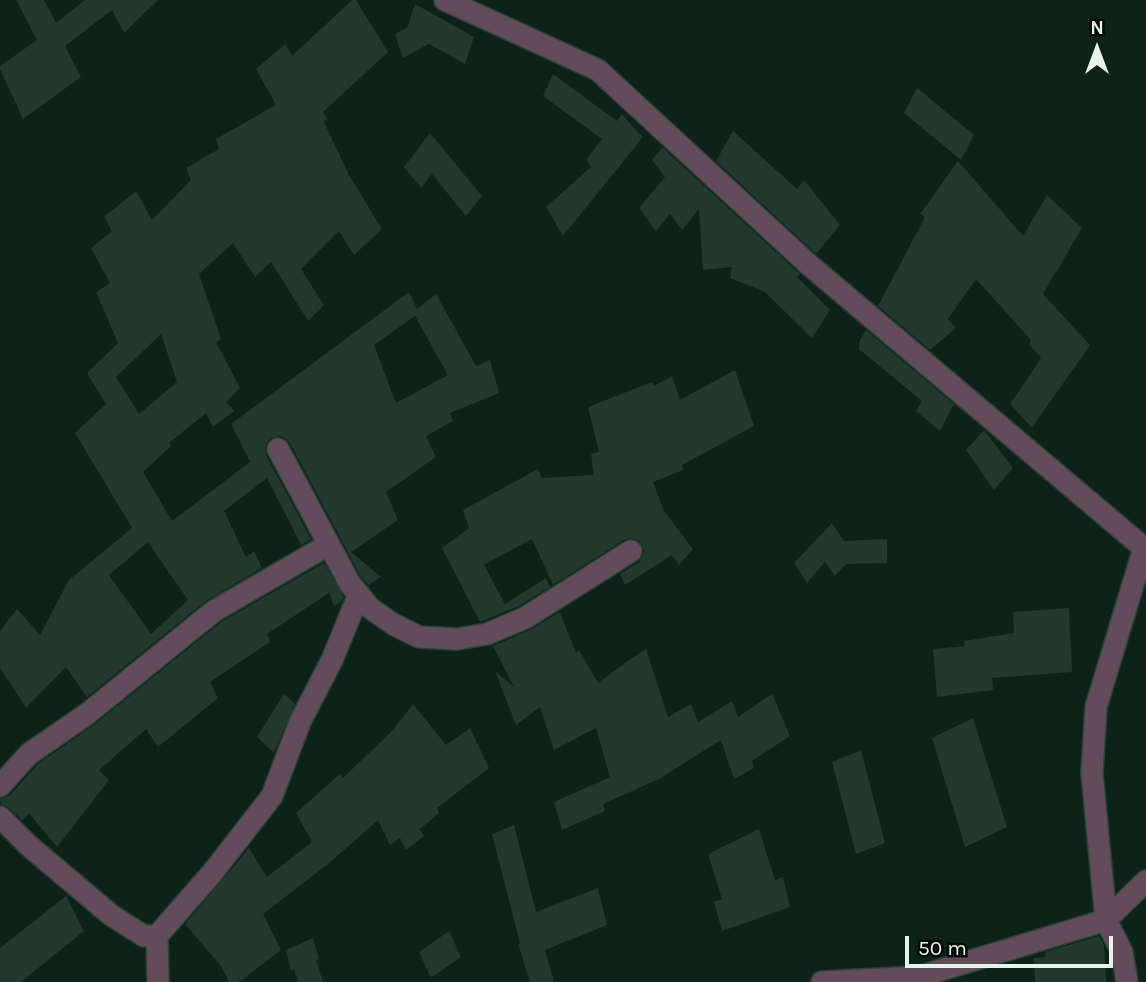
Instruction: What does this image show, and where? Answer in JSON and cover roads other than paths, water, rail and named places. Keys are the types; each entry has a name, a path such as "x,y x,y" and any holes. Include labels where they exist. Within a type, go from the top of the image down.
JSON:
{"street":[{"path":"445,0 598,70 807,262 1144,548 1096,707 1091,773 1106,920 1122,952 1127,982"},
{"path":"278,449 350,584 370,608 419,637 457,639 487,634 525,618 631,551"},
{"path":"0,786 29,754 87,714 214,611 328,545"},
{"path":"158,982 157,936 213,872 272,796 300,722 332,660 359,594"},
{"path":"0,817 28,845 111,915 144,936 157,936"},
{"path":"822,982 920,980 1106,920 1146,881"}]}
